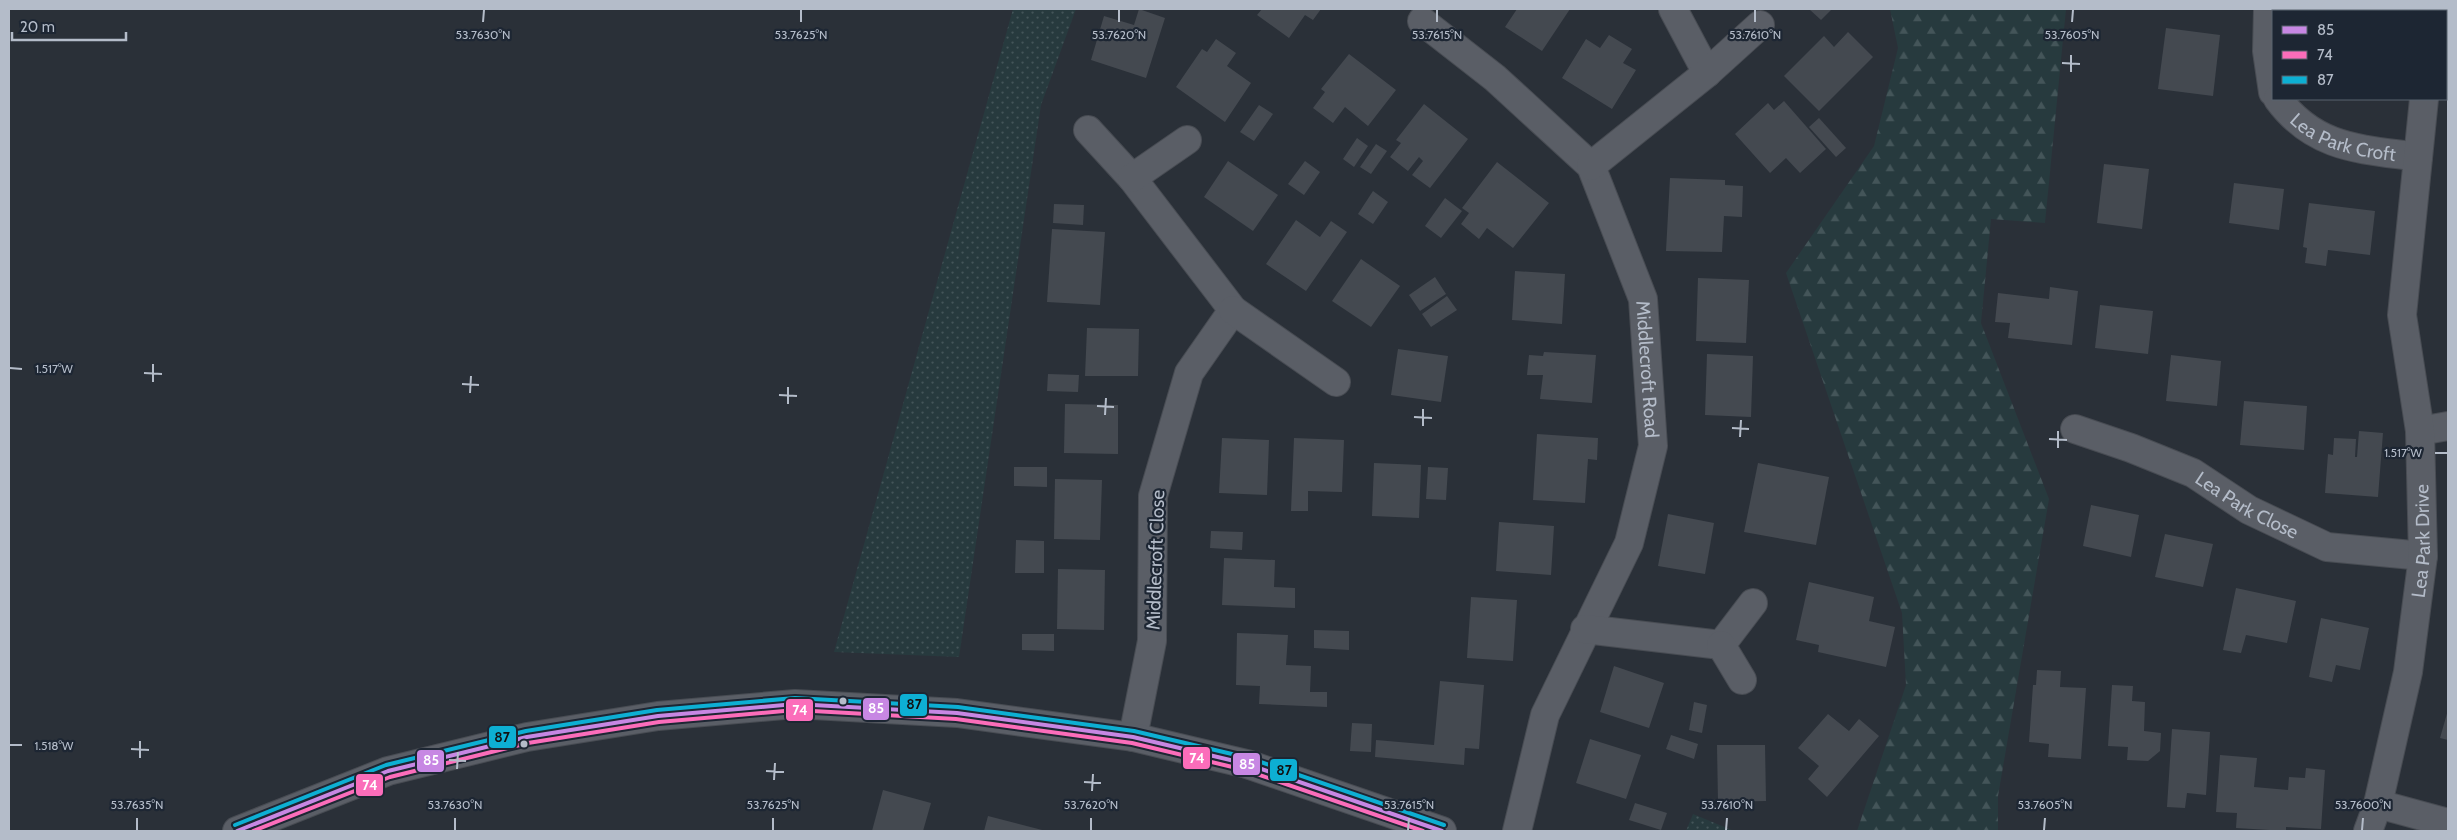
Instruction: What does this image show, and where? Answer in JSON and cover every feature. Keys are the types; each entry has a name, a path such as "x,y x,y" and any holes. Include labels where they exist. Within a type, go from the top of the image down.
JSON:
{"street":[{"path":"1673,9 1707,73"},
{"name":"Lea Park Croft","path":"2268,9 2267,52 2272,85"},
{"name":"Middlecroft Road","path":"1422,20 1494,78 1591,166 1642,299 1653,446 1629,543 1585,628 1545,714 1517,831"},
{"path":"1591,166 1707,73 1760,25"},
{"name":"Lea Park Croft","path":"2279,100 2292,117 2318,135 2354,148 2418,157"},
{"name":"Lea Park Drive","path":"2368,831 2378,804 2408,672 2423,556 2420,431 2402,315 2424,100"},
{"path":"1088,130 1132,178 1233,310 1336,382"},
{"path":"1132,178 1186,140"},
{"name":"Middlecroft Close","path":"1133,737 1152,641 1153,496 1189,373 1233,310"},
{"path":"2420,431 2448,426"},
{"name":"Lea Park Close","path":"2075,429 2131,448 2193,473 2249,510 2327,548 2423,556"},
{"path":"1721,645 1753,603"},
{"path":"1585,628 1721,645"},
{"path":"1721,645 1742,680"},
{"path":"237,831 388,771 527,737 658,716 795,704 957,713 1133,737 1247,764 1437,830"},
{"path":"2378,804 2448,823"}],"green space":[{"path":"1013,9 1076,9 1041,105 959,657 834,652"},
{"path":"1890,9 2066,9 2045,223 1991,219 1981,323 2049,499 1998,796 1998,831 1857,831 1906,685 1902,613 1786,273 1874,146 1898,48"},
{"path":"1693,814 1734,831 1686,831"}],"building":[{"path":"1139,9 1165,18 1146,78 1091,60 1104,16 1134,25"},
{"path":"1262,9 1321,9 1313,20 1305,15 1289,38 1257,15"},
{"path":"1517,9 1570,9 1542,51 1505,27"},
{"path":"1809,9 1832,9 1821,20"},
{"path":"2166,28 2220,35 2213,96 2158,89"},
{"path":"1848,32 1873,57 1819,111 1784,76 1824,36 1834,47"},
{"path":"1609,35 1632,49 1623,63 1636,70 1612,109 1562,78 1586,39 1600,48"},
{"path":"1216,39 1236,53 1227,66 1251,83 1225,122 1176,87 1202,49 1207,52"},
{"path":"1349,54 1396,90 1368,126 1345,107 1333,123 1313,108 1325,92 1321,89"},
{"path":"1784,101 1826,149 1800,173 1786,158 1770,173 1735,134 1768,103 1774,110"},
{"path":"1424,104 1468,139 1430,188 1412,175 1423,161 1419,157 1408,171 1390,157 1401,143 1396,140"},
{"path":"1259,105 1273,114 1254,141 1240,132"},
{"path":"1819,118 1846,148 1836,157 1809,127"},
{"path":"1357,138 1368,146 1354,167 1343,159"},
{"path":"1376,144 1387,151 1371,174 1360,167"},
{"path":"1228,161 1278,195 1253,231 1204,197"},
{"path":"1305,161 1320,172 1304,195 1288,184"},
{"path":"1497,162 1549,203 1513,248 1487,228 1479,239 1461,224 1469,213 1462,208"},
{"path":"2104,164 2149,169 2142,229 2097,223"},
{"path":"1670,178 1725,180 1725,185 1743,186 1742,217 1724,216 1722,252 1666,251"},
{"path":"2234,183 2284,189 2279,230 2229,223"},
{"path":"1373,191 1388,202 1373,224 1358,214"},
{"path":"1445,198 1462,211 1441,238 1425,226"},
{"path":"2309,203 2375,211 2370,255 2328,250 2326,266 2305,263 2307,248 2303,247"},
{"path":"1054,204 1084,205 1083,225 1053,223"},
{"path":"1296,220 1320,237 1331,221 1347,232 1306,291 1266,264"},
{"path":"1052,229 1105,232 1100,305 1047,302"},
{"path":"1361,259 1400,286 1371,327 1332,301"},
{"path":"1515,271 1565,274 1562,324 1512,320"},
{"path":"1435,277 1446,294 1420,311 1409,295"},
{"path":"1698,278 1749,280 1746,343 1696,341"},
{"path":"2050,287 2078,291 2072,345 2008,338 2010,323 1995,322 1998,293 2049,299"},
{"path":"1447,296 1457,310 1431,327 1422,314"},
{"path":"2100,305 2153,311 2148,354 2095,348"},
{"path":"1087,328 1139,329 1138,376 1085,376"},
{"path":"1398,349 1448,356 1441,402 1391,395"},
{"path":"1544,352 1596,355 1592,403 1540,399 1543,375 1527,375 1529,355 1543,356"},
{"path":"1707,354 1753,356 1751,417 1705,415"},
{"path":"2171,355 2221,361 2217,406 2166,401"},
{"path":"1048,374 1079,375 1078,392 1047,391"},
{"path":"2244,401 2307,406 2304,450 2240,445"},
{"path":"1065,404 1118,405 1118,454 1064,453"},
{"path":"2359,431 2383,433 2378,497 2325,493 2328,454 2333,455 2334,438 2356,439 2355,457 2357,457"},
{"path":"1537,434 1598,438 1597,460 1588,459 1585,503 1533,500"},
{"path":"1222,438 1269,440 1267,495 1219,493"},
{"path":"1294,438 1344,440 1342,492 1308,491 1308,511 1291,511"},
{"path":"1374,463 1421,465 1419,518 1372,516"},
{"path":"1758,463 1829,477 1816,545 1744,532"},
{"path":"1014,467 1047,467 1047,487 1014,486"},
{"path":"1428,467 1448,468 1446,500 1426,499"},
{"path":"1055,479 1102,480 1100,540 1054,539"},
{"path":"2091,505 2139,515 2131,557 2083,546"},
{"path":"1668,514 1714,523 1705,574 1658,566"},
{"path":"1499,522 1554,526 1551,575 1496,571"},
{"path":"1211,531 1243,532 1242,550 1210,548"},
{"path":"2165,534 2213,544 2203,587 2155,577"},
{"path":"1016,540 1044,541 1044,573 1015,573"},
{"path":"1224,558 1275,560 1274,587 1295,588 1295,608 1222,605"},
{"path":"1058,569 1105,570 1104,630 1057,629"},
{"path":"1809,582 1874,597 1869,621 1895,627 1886,667 1818,652 1819,645 1796,640"},
{"path":"2236,588 2296,601 2287,643 2246,635 2241,653 2223,650"},
{"path":"1471,597 1517,600 1513,661 1467,658"},
{"path":"2321,618 2369,628 2360,670 2336,665 2332,682 2309,677"},
{"path":"1314,630 1349,631 1349,650 1314,648"},
{"path":"1237,633 1288,635 1286,665 1311,666 1310,692 1327,692 1327,707 1259,704 1260,686 1236,685"},
{"path":"1022,634 1054,634 1054,651 1022,650"},
{"path":"1614,666 1664,683 1649,728 1600,712"},
{"path":"2037,670 2061,671 2060,687 2086,688 2081,759 2048,757 2049,744 2029,742 2033,685 2036,685"},
{"path":"1440,681 1484,685 1479,749 1465,748 1464,765 1375,757 1376,740 1434,745"},
{"path":"2112,685 2133,686 2132,701 2145,702 2144,731 2161,733 2160,751 2148,761 2127,760 2128,747 2108,746"},
{"path":"1694,702 1707,705 1702,733 1689,730"},
{"path":"2448,710 2448,740 2440,738"},
{"path":"1828,714 1849,731 1859,719 1879,736 1827,797 1808,779 1819,766 1798,748"},
{"path":"1352,723 1372,724 1371,752 1350,751"},
{"path":"2172,729 2210,732 2206,795 2187,793 2185,808 2167,807"},
{"path":"1671,735 1698,744 1694,759 1666,749"},
{"path":"1590,739 1641,755 1626,799 1576,783"},
{"path":"1717,745 1765,745 1766,801 1718,802"},
{"path":"2220,755 2257,758 2254,787 2288,790 2289,777 2305,778 2306,768 2325,770 2321,829 2286,827 2286,831 2236,828 2237,813 2216,812"},
{"path":"883,790 931,803 923,831 872,831"},
{"path":"1635,803 1667,813 1661,830 1629,820"},
{"path":"988,816 1046,831 984,831"}],"transit line":[{"name":"87","path":"235,825 386,765 526,731 657,710 795,698 958,707 1134,731 1249,758 1444,825"},
{"name":"85","path":"237,831 388,771 527,737 658,716 795,704 957,713 1133,737 1247,764 1442,831"},
{"name":"74","path":"253,831 390,777 528,743 659,722 795,710 956,719 1132,743 1245,770 1423,831"}]}
